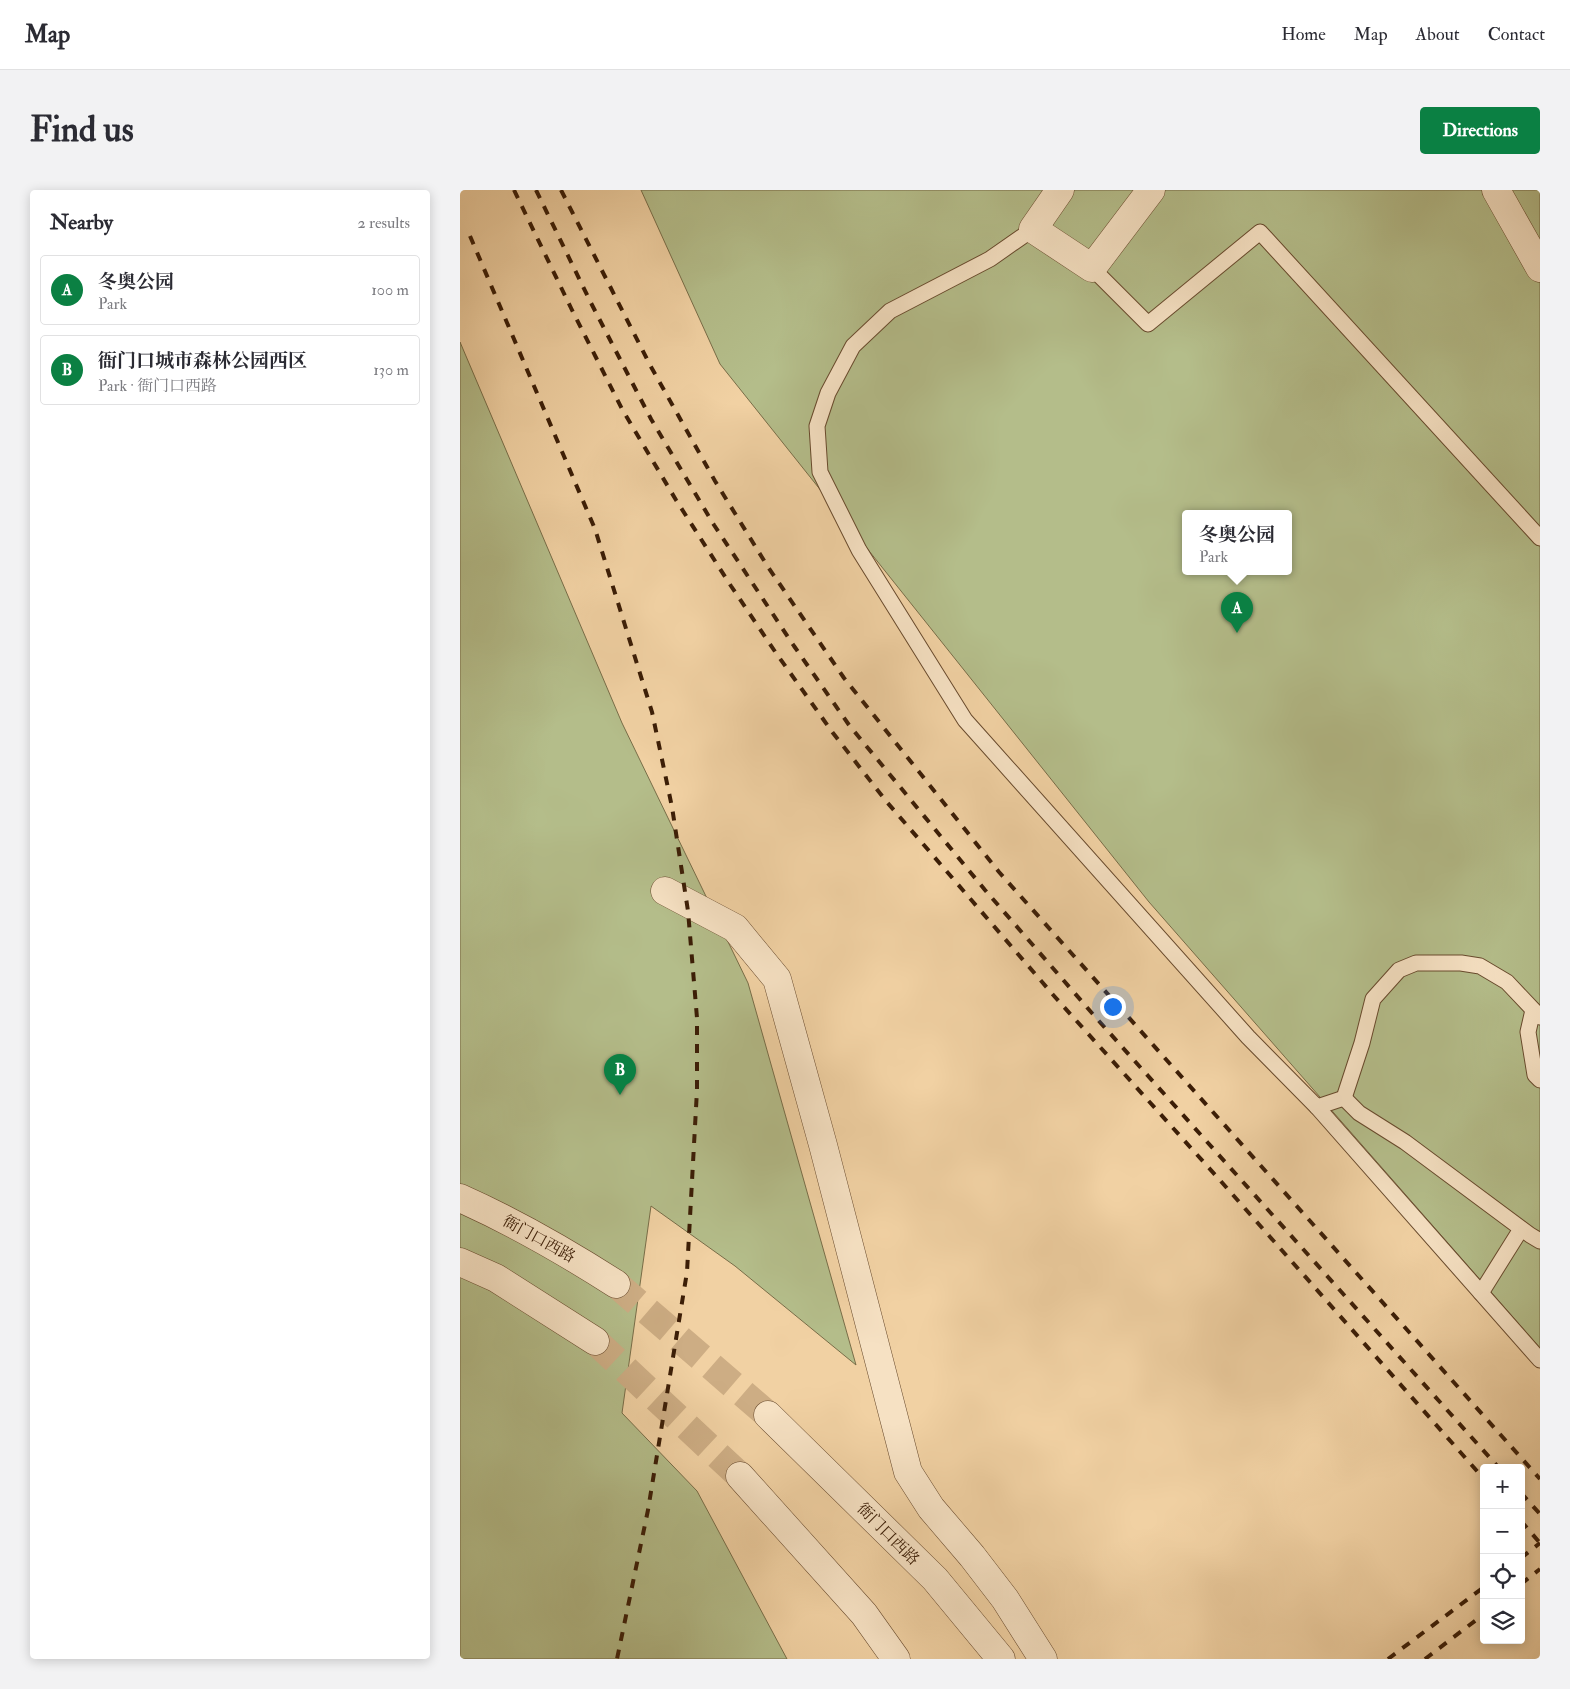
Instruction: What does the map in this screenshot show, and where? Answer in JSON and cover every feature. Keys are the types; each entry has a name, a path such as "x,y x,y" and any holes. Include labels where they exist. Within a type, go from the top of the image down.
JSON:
{"street":[{"path":"1060,190 1032,229 1092,268 1151,190"},
{"path":"1496,190 1540,268"},
{"path":"665,891 736,928 777,979 823,1145 908,1472 931,1508 972,1556 1005,1599 1042,1659"},
{"name":"衙门口西路","path":"460,1198 575,1258 616,1284"},
{"path":"460,1262 496,1278 595,1341"},
{"name":"衙门口西路","path":"768,1415 935,1579 1001,1659"},
{"path":"740,1476 864,1614 896,1659"}],"lane":[{"path":"1032,229 990,259 890,311 852,346 828,393 817,426 820,472 859,550 964,720 1248,1037 1317,1107 1540,1360"},
{"path":"1092,268 1148,324 1260,232 1540,538"},
{"path":"1344,1098 1362,1043 1373,1000 1398,970 1416,963 1461,963 1480,966 1507,982 1536,1014 1528,1032 1535,1076 1540,1080"},
{"path":"1317,1107 1344,1098"},
{"path":"1344,1098 1359,1113 1405,1142 1540,1241"},
{"path":"1481,1293 1521,1228"}],"green space":[{"path":"641,190 1540,190 1540,1348 1149,902 720,364"},
{"path":"460,342 622,723 748,983 856,1365 735,1266 651,1206 622,1413 697,1491 787,1659 460,1659"}],"tunnel":[{"path":"616,1284 768,1415"},
{"path":"595,1341 740,1476"}],"railway":[{"path":"514,190 622,409 676,500 731,586 833,733 886,801 1055,997 1480,1474"},
{"path":"536,190 591,303 651,419 714,525 849,725 985,890 1098,1020 1495,1464"},
{"path":"561,190 650,365 715,481 768,567 844,678 999,872 1540,1479"},
{"path":"470,236 595,529 652,712 672,807 688,911 697,1018 697,1090 687,1272 648,1510 617,1659"},
{"path":"1525,1497 1540,1514"},
{"path":"1525,1526 1540,1543"},
{"path":"1525,1555 1540,1543"},
{"path":"1525,1581 1540,1569"},
{"path":"1388,1659 1480,1590"},
{"path":"1425,1659 1480,1617"}],"place":[{"name":"冬奥公园","path":"1237,633"},
{"name":"衙门口城市森林公园西区","path":"620,1095"}]}
